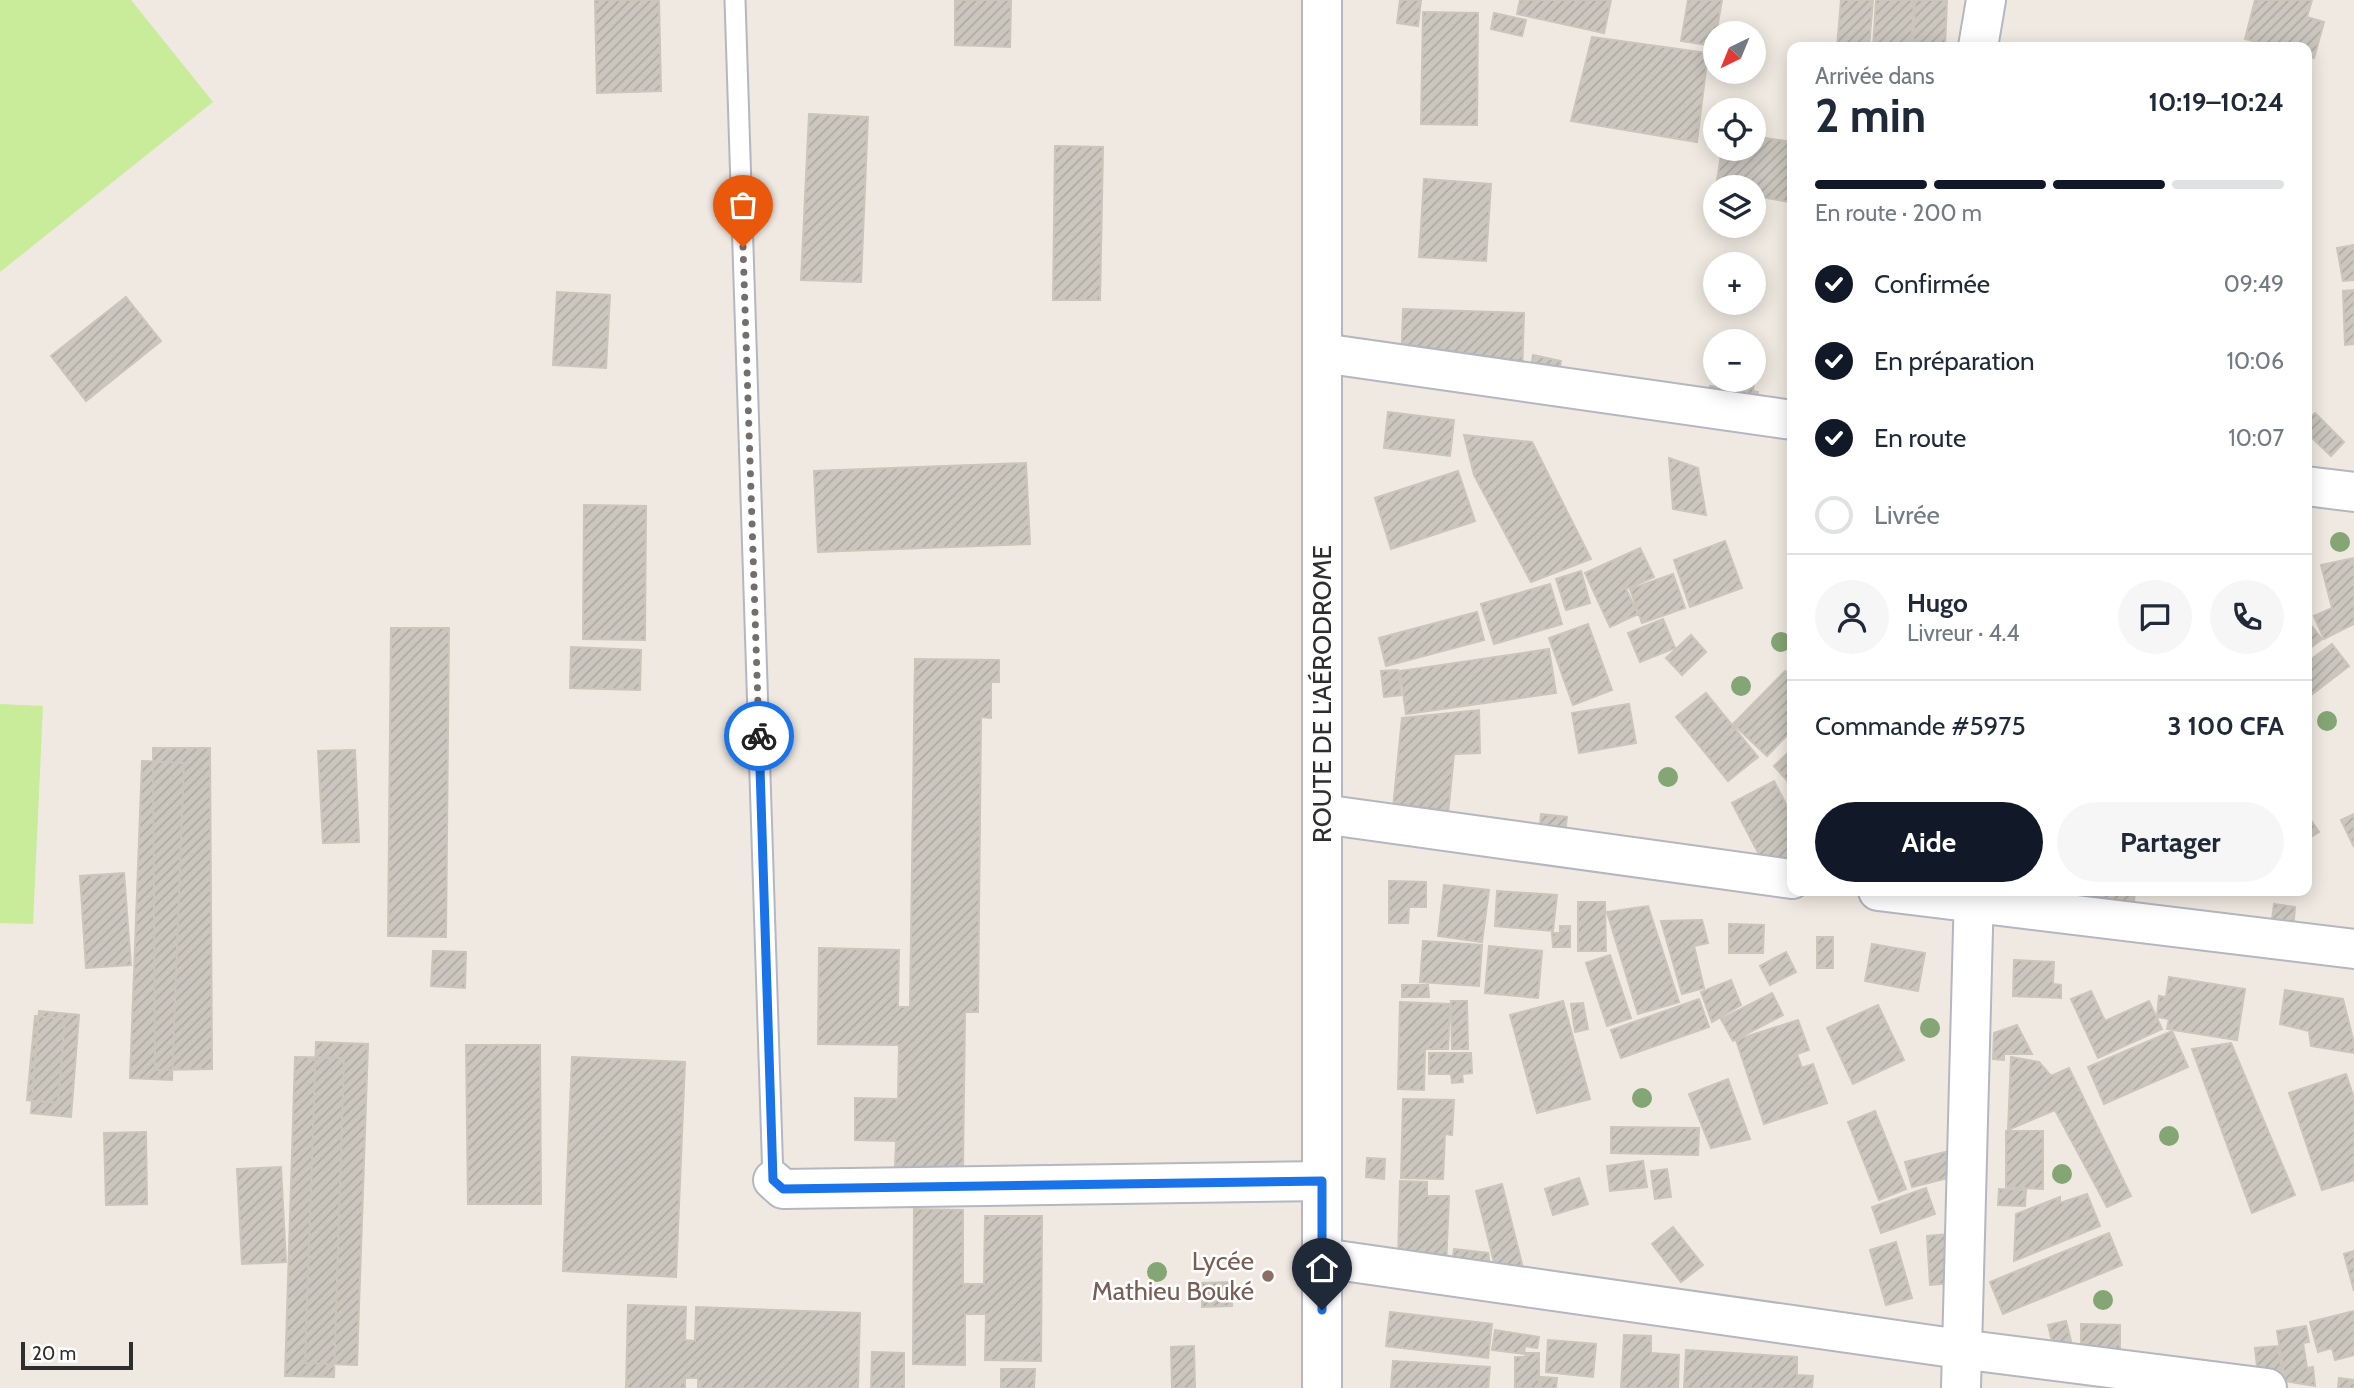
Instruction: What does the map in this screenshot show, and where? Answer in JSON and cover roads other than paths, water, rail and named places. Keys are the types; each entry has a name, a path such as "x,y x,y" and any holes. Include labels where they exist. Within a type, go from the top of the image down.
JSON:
{"street":[{"name":"ROUTE DE L'AÉRODROME","path":"1322,0 1322,1388"},
{"path":"1979,42 1986,0"},
{"path":"1322,353 1787,419"},
{"path":"2312,487 2354,492"},
{"path":"1322,814 1787,878"},
{"path":"1961,1388 1974,897 2354,950"},
{"path":"773,1180 783,1189 1322,1181"},
{"path":"1322,1258 1960,1349 2267,1388"}],"lane":[{"path":"735,0 773,1180"}],"place":[{"name":"Lycée Mathieu Bouké","path":"1268,1276"}]}
